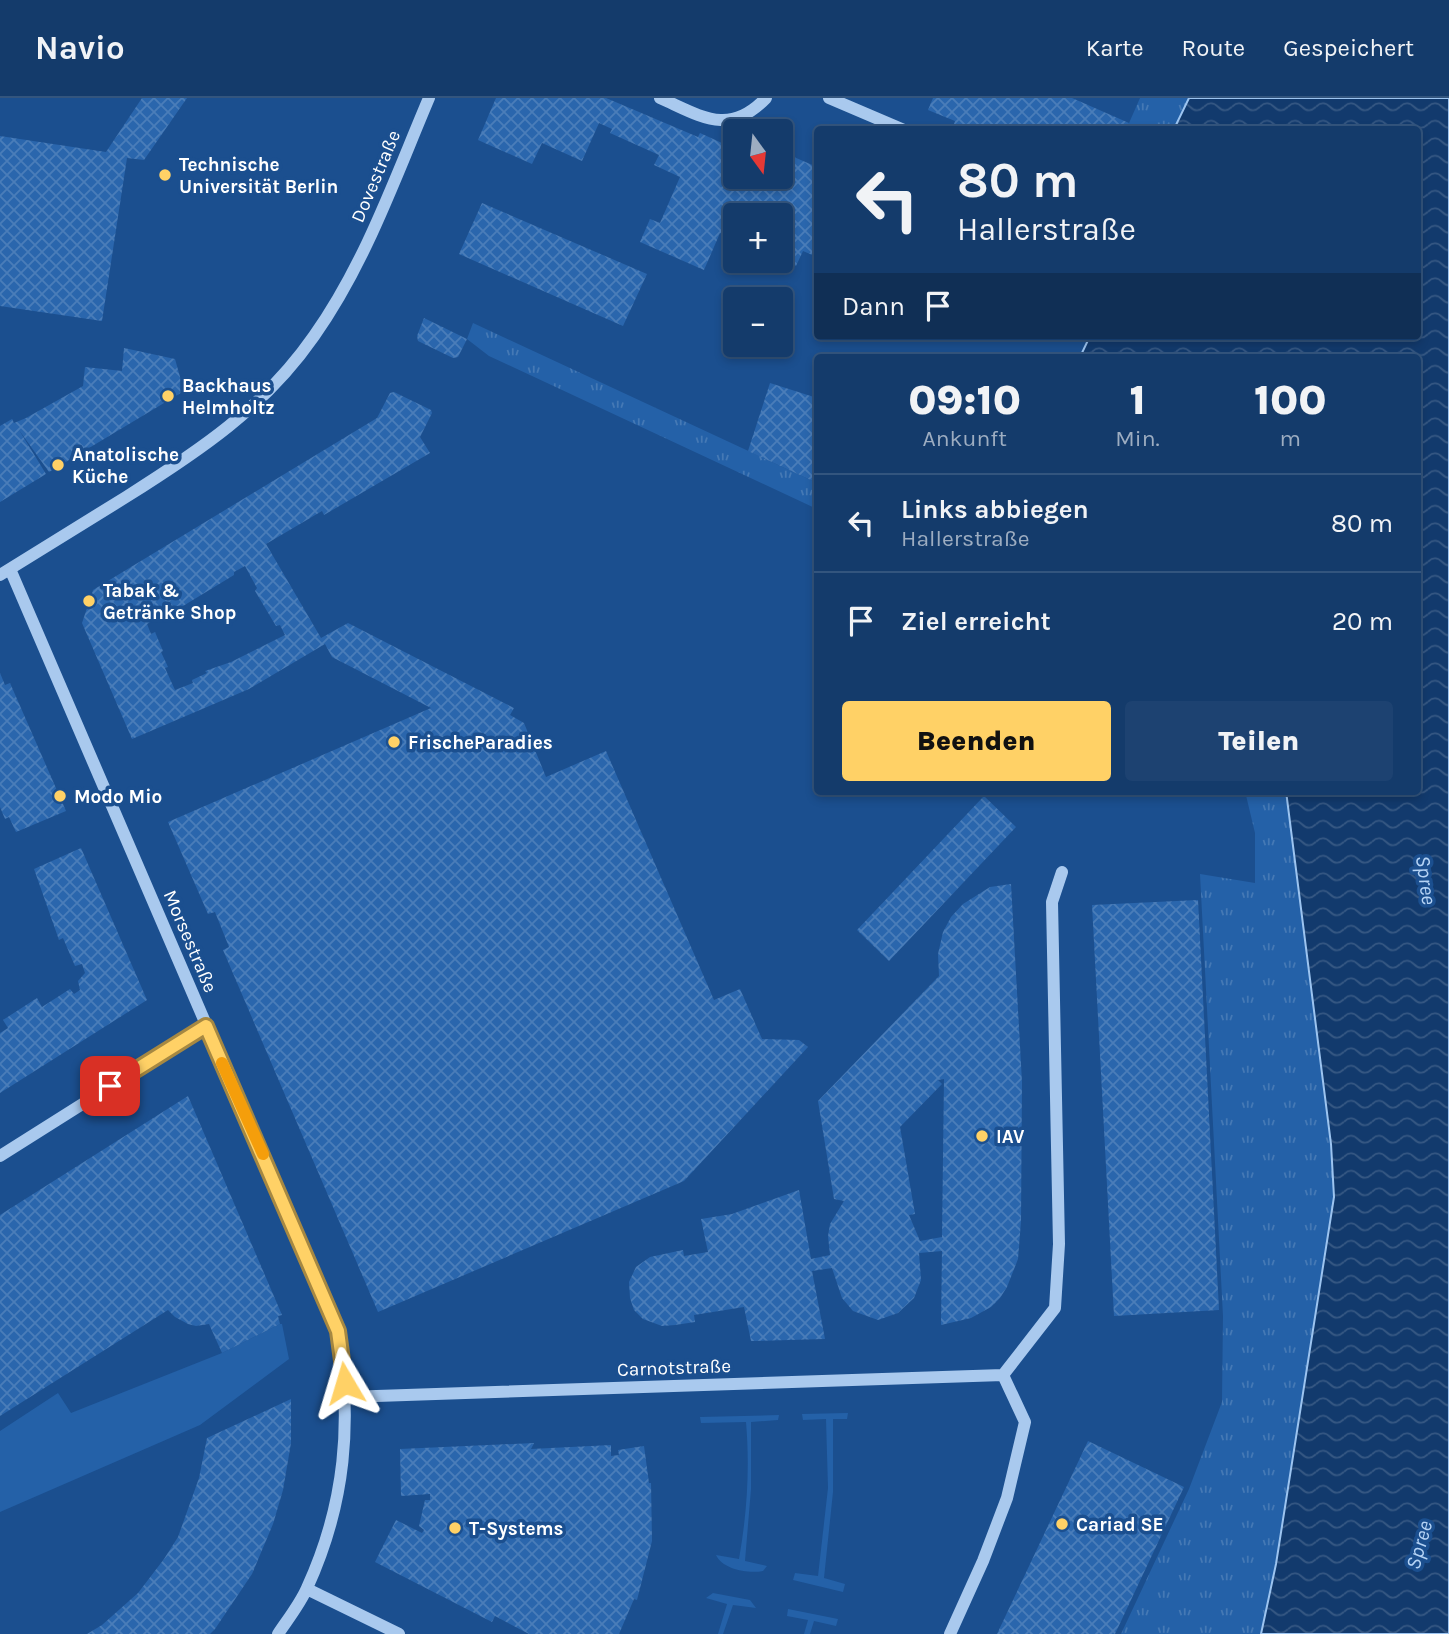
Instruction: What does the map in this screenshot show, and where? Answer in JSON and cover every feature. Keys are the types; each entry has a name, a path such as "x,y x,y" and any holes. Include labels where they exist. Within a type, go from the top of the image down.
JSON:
{"street":[{"name":"Dovestraße","path":"5,572 181,463 249,411 314,336 355,268 429,98"},
{"path":"660,98 710,120 726,122 752,112 766,98"},
{"path":"829,98 895,126"},
{"name":"Morsestraße","path":"5,572 338,1331 347,1397 342,1478 335,1511 307,1589 278,1634"},
{"path":"950,1634 983,1561 1007,1498 1025,1422 1003,1375 1055,1308 1059,1244 1052,902 1062,872"},
{"path":"0,1156 206,1026"},
{"name":"Carnotstraße","path":"347,1397 1003,1375"},
{"path":"307,1589 399,1634"}],"green space":[{"path":"1140,98 1189,98 1175,126 1128,126"},
{"path":"473,323 814,482 814,508 489,356 467,339"},
{"path":"1246,795 1287,795 1331,1144 1334,1197 1276,1564 1261,1634 1121,1634 1189,1489 1222,1402 1223,1316 1200,874 1255,883 1255,833"},
{"path":"280,1324 289,1359 200,1425 0,1512 0,1431 58,1393 71,1413 222,1353"},
{"path":"848,1413 847,1419 833,1419 833,1492 824,1578 845,1584 843,1592 793,1580 795,1573 818,1576 828,1488 826,1419 803,1420 802,1414"},
{"path":"779,1415 778,1420 751,1422 751,1489 745,1561 767,1566 763,1571 743,1571 724,1564 716,1555 739,1559 747,1491 746,1422 701,1423 700,1417"},
{"path":"713,1593 750,1600 756,1608 733,1605 723,1634 718,1634 727,1604 706,1598"},
{"path":"788,1609 838,1619 836,1626 814,1621 810,1634 804,1634 808,1620 787,1616"}],"water":[{"name":"Spree","path":"1189,98 1449,98 1449,1634 1261,1634 1276,1564 1334,1197 1331,1144 1287,795 1421,795 1421,354 1081,354 1088,340 1421,340 1421,126 1175,126"}],"building":[{"path":"142,98 187,98 144,160 127,158 102,321 0,306 0,136 106,152"},
{"path":"496,98 606,98 698,137 700,133 723,144 723,189 793,189 793,157 814,166 814,256 803,251 796,266 793,265 793,203 723,203 723,234 720,233 704,270 640,242 650,219 660,223 680,177 654,165 659,155 610,133 612,129 599,123 582,161 542,143 532,164 478,140"},
{"path":"933,98 1072,98 1129,123 1128,126 953,126 955,121 928,110"},
{"path":"482,203 647,274 623,326 459,254"},
{"path":"424,318 467,339 458,357 453,358 418,341 417,336"},
{"path":"124,348 175,359 184,391 49,472 19,430 46,474 0,502 0,426 12,419 14,423 26,418 83,386 85,367 122,371"},
{"path":"770,383 814,397 814,482 748,451"},
{"path":"394,392 431,410 420,437 430,453 324,515 322,511 266,544 321,638 348,623 514,708 510,715 524,723 546,777 606,751 714,1000 740,989 762,1039 799,1040 808,1047 684,1181 378,1312 223,950 229,947 215,912 208,914 168,822 431,708 332,657 325,644 249,689 132,739 82,623 93,590 377,418 390,393","holes":["245,566 257,588 255,591 276,626 280,625 285,635 231,662 205,671 207,673 192,680 193,683 175,690 165,668 168,667 155,632 151,634 147,624 159,617 160,620"]},
{"path":"0,673 5,685 10,683 66,811 16,832 9,817 5,819 0,807"},
{"path":"984,796 1016,827 889,961 857,930"},
{"path":"81,848 147,1000 0,1093 0,1033 8,1028 3,1020 37,998 42,1007 70,989 74,994 80,990 78,981 85,973 82,964 75,966 63,938 59,940 34,869"},
{"name":"IAV","path":"1011,884 1022,1082 1021,1221 1018,1259 1000,1298 991,1307 971,1318 941,1325 942,1251 919,1253 921,1280 914,1298 898,1313 878,1320 853,1311 842,1298 832,1268 812,1271 825,1339 751,1341 744,1307 694,1315 695,1322 675,1325 662,1326 643,1319 634,1310 630,1298 629,1282 636,1267 650,1257 683,1250 684,1256 708,1252 701,1219 732,1214 799,1190 811,1259 830,1255 830,1224 844,1201 834,1199 818,1101 939,976 938,954 943,932 951,917 963,904 990,887","holes":["944,1079 942,1237 920,1241 909,1215 915,1214 900,1127 942,1084 938,1080"]},
{"path":"1198,900 1219,1310 1114,1316 1092,905"},
{"path":"188,1096 282,1315 278,1316 280,1324 222,1353 209,1324 188,1324 168,1310 0,1416 0,1215"},
{"path":"291,1399 291,1443 283,1490 273,1524 252,1574 215,1629 210,1634 87,1634 102,1625 138,1593 178,1537 199,1478 207,1438"},
{"path":"1088,1441 1184,1487 1115,1634 997,1634"},
{"path":"534,1443 531,1449 611,1445 611,1456 619,1455 618,1450 644,1446 651,1483 652,1541 637,1600 634,1599 619,1634 529,1634 495,1616 492,1622 375,1562 396,1520 422,1533 424,1530 419,1526 425,1500 430,1500 430,1494 401,1496 400,1449"}],"slow traffic":[{"path":"222,1063 263,1154"}],"place":[{"name":"Technische Universität Berlin","path":"165,175"},
{"name":"Backhaus Helmholtz","path":"168,396"},
{"name":"Anatolische Küche","path":"58,465"},
{"name":"Tabak & Getränke Shop","path":"89,601"},
{"name":"FrischeParadies","path":"394,742"},
{"name":"Modo Mio","path":"60,796"},
{"name":"IAV","path":"982,1136"},
{"name":"Cariad SE","path":"1062,1524"},
{"name":"T-Systems","path":"455,1528"}],"route":[{"path":"110,1086 206,1026 338,1331 345,1383"}]}
